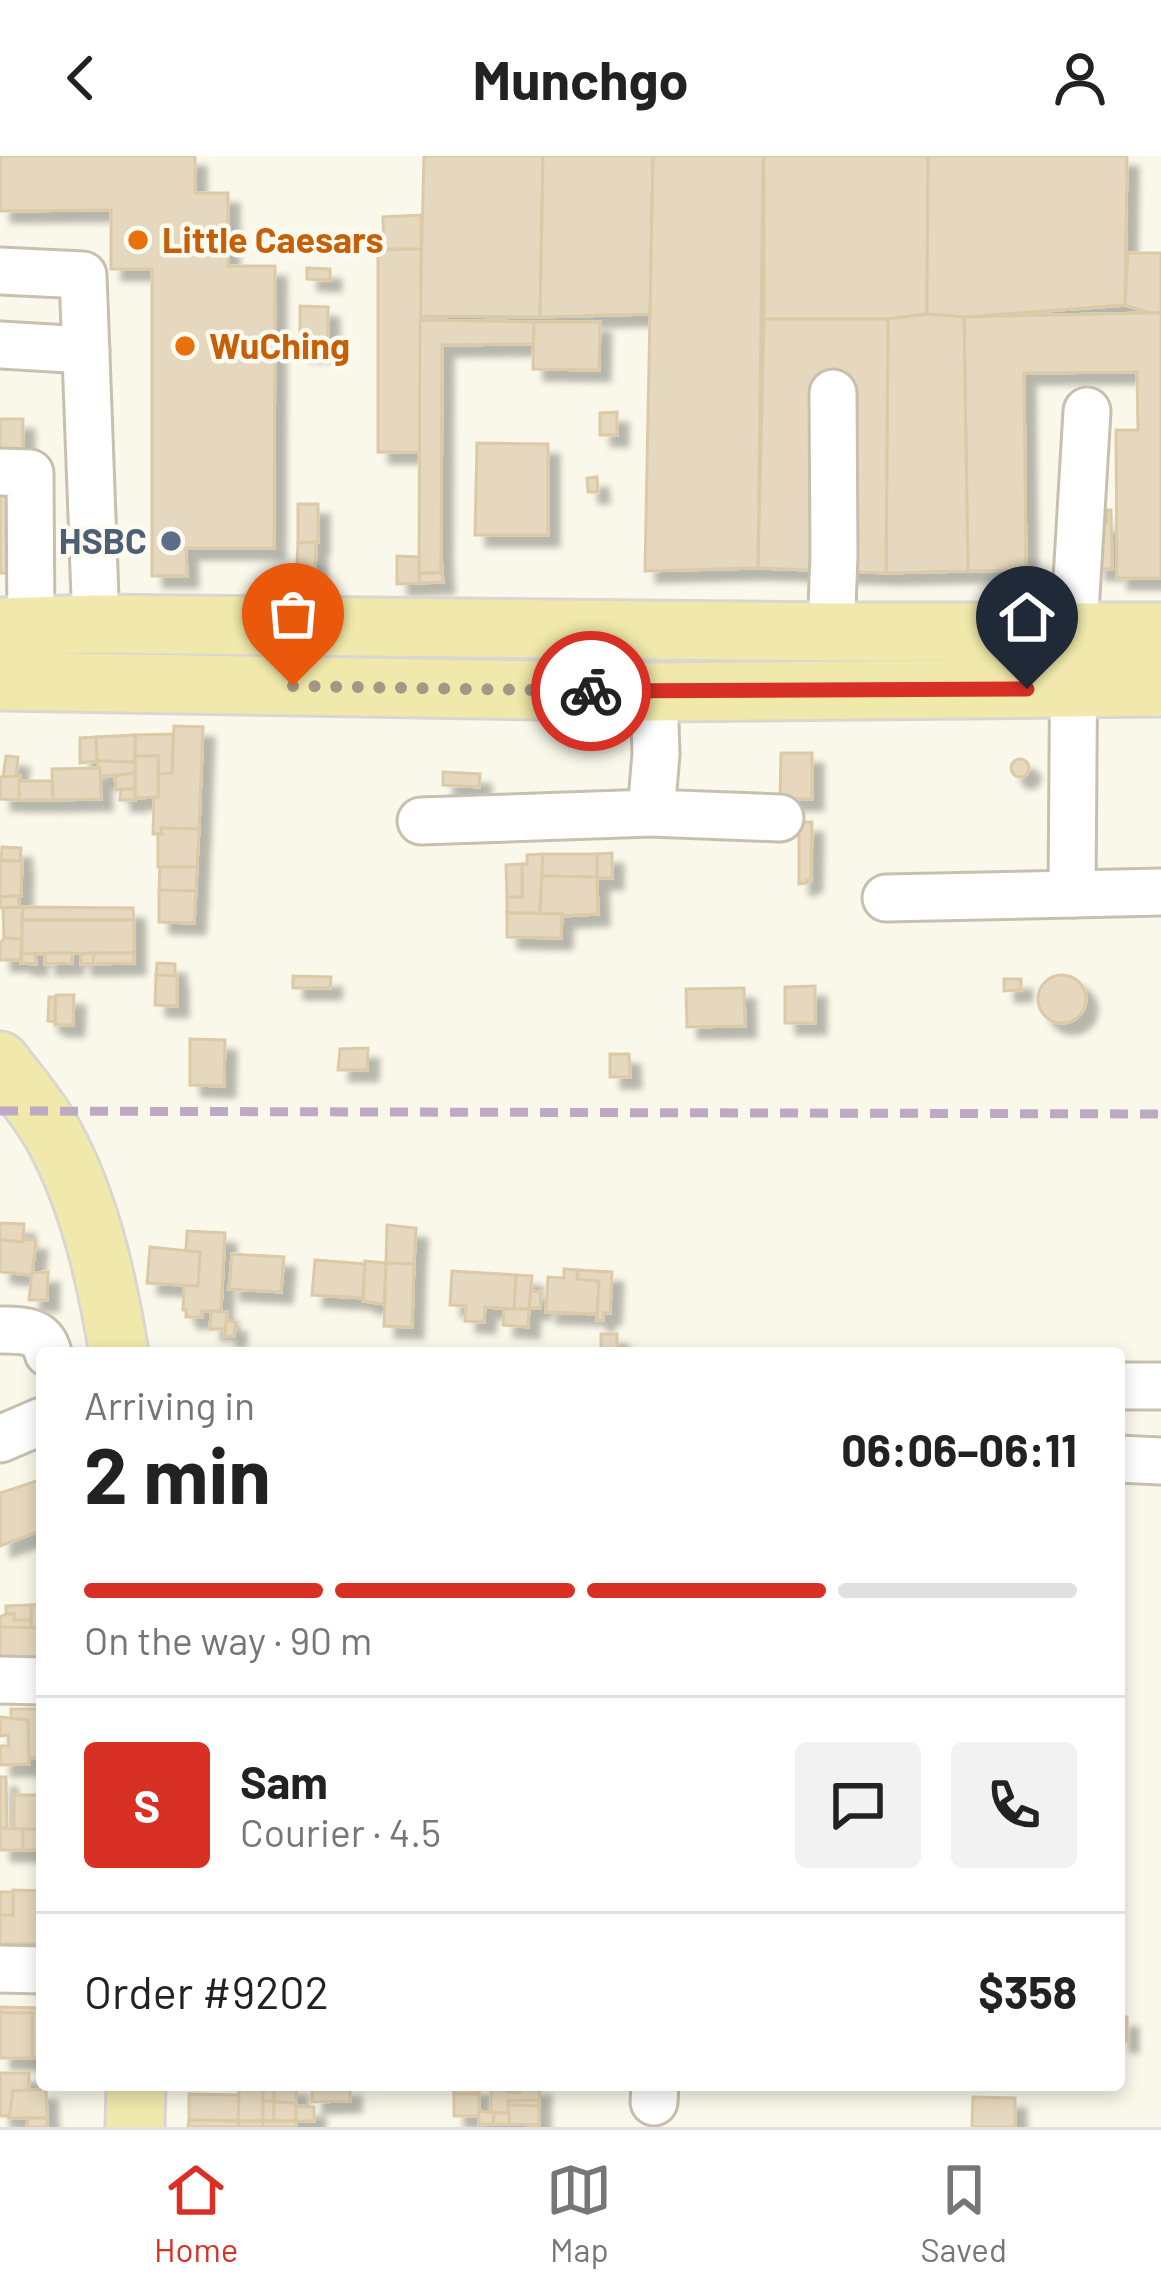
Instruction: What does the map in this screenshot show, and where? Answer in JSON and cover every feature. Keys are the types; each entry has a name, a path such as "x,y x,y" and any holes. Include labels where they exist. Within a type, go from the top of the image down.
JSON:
{"main road":[{"path":"15,627 1161,632"},
{"path":"0,681 654,692 1161,687"},
{"path":"0,726 68,682"},
{"path":"0,1061 56,1139 82,1202 110,1297 118,1347"},
{"path":"135,2127 136,2091"}],"street":[{"path":"0,271 83,275 97,624"},
{"path":"0,345 86,350"},
{"path":"831,632 833,393"},
{"path":"1072,894 1074,630 1087,411"},
{"path":"0,472 30,473 15,627"},
{"path":"650,813 656,754 654,692"},
{"path":"421,821 650,813 780,818"},
{"path":"886,898 1161,892"},
{"path":"0,1330 37,1334 47,1347"},
{"path":"1125,1386 1161,1386"},
{"path":"0,1439 36,1424"},
{"path":"1125,1460 1161,1461"},
{"path":"0,1680 36,1681"},
{"path":"0,1969 36,1970"}],"building":[{"path":"0,156 195,156 195,193 228,193 228,266 275,266 274,548 186,548 187,576 152,576 152,269 111,269 111,210 0,211"},
{"path":"424,156 543,156 540,317 420,316"},
{"path":"543,156 653,156 650,314 540,317"},
{"path":"653,156 763,156 758,568 645,571"},
{"path":"764,156 928,156 927,314 888,319 764,319"},
{"path":"928,156 1127,156 1125,305 964,317 927,314"},
{"path":"421,215 421,249 384,249 383,217"},
{"path":"421,249 420,452 378,452 378,250"},
{"path":"1128,253 1161,253 1161,313 1125,305"},
{"path":"307,268 330,269 330,280 307,279"},
{"path":"300,306 328,307 328,350 300,350"},
{"path":"1161,313 1161,578 1117,578 1116,430 1138,430 1137,372 1024,373 1026,570 968,571 964,317"},
{"path":"927,314 964,317 968,571 886,573 888,319"},
{"path":"764,319 888,319 886,573 758,568"},
{"path":"420,320 534,322 533,344 442,345 441,573 419,573"},
{"path":"534,322 600,322 599,370 533,369"},
{"path":"617,412 617,435 600,435 600,413"},
{"path":"0,419 23,419 21,573 0,573"},
{"path":"477,443 548,444 548,535 475,535"},
{"path":"597,477 598,492 588,492 587,478"},
{"path":"298,504 318,504 318,542 298,543"},
{"path":"1107,510 1111,510 1112,569 1095,569 1094,523 1107,523"},
{"path":"316,542 315,583 296,582 298,543"},
{"path":"441,555 443,582 419,583 419,573 441,573"},
{"path":"397,556 419,557 419,583 397,584"},
{"path":"174,726 203,727 199,829 161,828 162,834 153,834 158,774 172,773"},
{"path":"173,734 172,773 158,774 158,756 135,756 135,735"},
{"path":"135,735 135,762 97,761 96,737"},
{"path":"96,737 97,761 80,763 80,738"},
{"path":"781,753 812,753 812,799 780,799"},
{"path":"6,756 18,757 16,776 3,777"},
{"path":"135,756 158,756 158,797 135,798"},
{"path":"1020,759 1029,768 1020,777 1011,768"},
{"path":"97,761 135,762 135,773 100,777"},
{"path":"100,768 101,799 53,800 52,769"},
{"path":"443,772 480,774 479,787 443,785"},
{"path":"135,773 135,789 116,790 115,776"},
{"path":"20,776 19,800 0,799 0,777"},
{"path":"19,781 52,781 53,800 19,800"},
{"path":"121,789 135,789 135,800 120,800"},
{"path":"799,822 812,822 811,880 799,884"},
{"path":"161,828 199,829 197,867 158,867"},
{"path":"2,847 21,848 20,861 1,860"},
{"path":"612,853 612,878 597,878 597,854"},
{"path":"543,854 540,913 507,913 507,897 522,897 522,864 527,864 527,855"},
{"path":"543,854 597,854 597,877 542,876"},
{"path":"0,861 22,861 21,896 0,897"},
{"path":"522,864 522,897 507,897 506,865"},
{"path":"160,867 197,867 196,891 159,890"},
{"path":"542,876 597,877 598,914 540,913"},
{"path":"159,890 196,891 194,923 159,922"},
{"path":"18,896 20,907 0,908 0,897"},
{"path":"23,907 22,939 4,938 3,908"},
{"path":"23,907 133,908 134,920 22,920"},
{"path":"507,913 562,914 561,938 507,937"},
{"path":"22,920 134,920 134,953 22,954"},
{"path":"4,938 22,939 20,960 0,960"},
{"path":"35,953 36,964 21,963 22,954"},
{"path":"45,953 72,953 72,963 45,964"},
{"path":"94,953 93,964 81,964 81,954"},
{"path":"94,953 134,953 134,963 93,964"},
{"path":"157,963 175,964 175,976 156,975"},
{"path":"156,975 177,976 177,1006 155,1005"},
{"path":"1062,975 1079,982 1086,999 1079,1016 1062,1023 1045,1016 1038,999 1045,982"},
{"path":"293,976 331,977 330,988 293,988"},
{"path":"1004,979 1021,979 1021,990 1004,991"},
{"path":"815,986 815,1023 785,1023 785,987"},
{"path":"744,988 745,1026 687,1027 686,989"},
{"path":"56,995 74,995 73,1025 55,1025"},
{"path":"49,997 55,997 55,1022 48,1021"},
{"path":"190,1039 225,1040 224,1086 190,1085"},
{"path":"368,1048 367,1070 338,1070 340,1049"},
{"path":"610,1054 629,1054 630,1077 610,1077"},
{"path":"0,1223 24,1224 23,1242 0,1240"},
{"path":"387,1225 416,1228 414,1264 386,1263"},
{"path":"187,1231 225,1233 221,1311 202,1311 202,1317 186,1317 183,1310 184,1285 198,1286 200,1252 186,1251"},
{"path":"0,1240 36,1240 32,1275 0,1272"},
{"path":"150,1247 200,1252 198,1286 147,1283"},
{"path":"232,1254 284,1257 281,1292 229,1289"},
{"path":"315,1260 365,1264 363,1298 312,1295"},
{"path":"365,1261 386,1263 384,1304 363,1301"},
{"path":"386,1263 414,1264 412,1327 384,1326"},
{"path":"564,1269 578,1270 577,1279 599,1281 597,1314 546,1312 548,1277 564,1278"},
{"path":"578,1270 612,1272 610,1313 603,1313 603,1320 597,1320 599,1281 577,1279"},
{"path":"452,1271 516,1275 514,1309 485,1307 484,1322 465,1321 466,1306 450,1305"},
{"path":"48,1272 47,1300 29,1300 32,1273"},
{"path":"516,1275 532,1276 529,1309 514,1309"},
{"path":"531,1291 541,1292 540,1308 529,1308"},
{"path":"504,1309 529,1309 528,1327 503,1325"},
{"path":"211,1311 227,1312 226,1329 210,1329"},
{"path":"226,1321 236,1322 234,1336 225,1336"},
{"path":"601,1334 617,1334 617,1347 601,1347"},
{"path":"36,1481 36,1532 0,1546 0,1493"},
{"path":"31,1605 36,1605 36,1628 31,1628"},
{"path":"31,1605 31,1620 14,1620 14,1614 6,1614 6,1606"},
{"path":"14,1614 14,1620 31,1620 31,1628 0,1627 0,1617"},
{"path":"0,1627 36,1628 36,1663 0,1662"},
{"path":"11,1709 36,1709 36,1758 29,1758 28,1720 11,1718"},
{"path":"0,1717 28,1720 29,1764 0,1765 0,1746 9,1746 8,1735 0,1736"},
{"path":"0,1777 6,1777 7,1829 0,1828"},
{"path":"14,1795 36,1795 36,1829 14,1829"},
{"path":"0,1828 23,1829 23,1850 0,1850"},
{"path":"23,1829 36,1829 36,1850 23,1850"},
{"path":"13,1890 36,1891 36,1944 0,1944 0,1915 13,1915"},
{"path":"0,1892 13,1892 13,1915 0,1915"},
{"path":"0,2007 36,2008 36,2058 32,2058 32,2013 0,2013"},
{"path":"0,2013 32,2013 32,2058 0,2058"},
{"path":"0,2073 29,2073 29,2090 13,2091 10,2116 0,2116"},
{"path":"13,2091 46,2091 47,2118 9,2118"},
{"path":"239,2091 263,2091 263,2121 238,2121"},
{"path":"263,2091 274,2091 274,2101 263,2101"},
{"path":"274,2091 297,2091 296,2103 274,2102"},
{"path":"312,2091 350,2091 350,2101 312,2102"},
{"path":"491,2091 540,2091 539,2100 508,2101 509,2113 491,2113"},
{"path":"189,2094 239,2095 238,2121 189,2120"},
{"path":"454,2094 479,2094 479,2116 454,2116"},
{"path":"973,2097 1015,2098 1015,2127 972,2127"},
{"path":"539,2100 539,2106 508,2105 508,2101"},
{"path":"263,2101 274,2101 274,2121 263,2121"},
{"path":"274,2102 296,2103 296,2121 274,2121"},
{"path":"508,2105 539,2106 539,2125 509,2124"},
{"path":"296,2106 314,2107 314,2121 296,2121"},
{"path":"479,2111 494,2113 493,2124 479,2124"},
{"path":"494,2113 509,2113 509,2124 493,2124"},
{"path":"28,2118 47,2118 47,2127 27,2127"},
{"path":"189,2120 238,2121 239,2127 188,2127"},
{"path":"238,2121 263,2121 263,2127 239,2127"},
{"path":"263,2121 296,2121 296,2127 263,2127"}],"railway":[{"path":"0,1111 1161,1114"}],"way so far":[{"path":"293,686 591,691"}],"place":[{"name":"Little Caesars","path":"138,240"},
{"name":"WuChing","path":"185,346"},
{"name":"HSBC","path":"171,541"}],"route":[{"path":"591,691 1027,689"}]}
